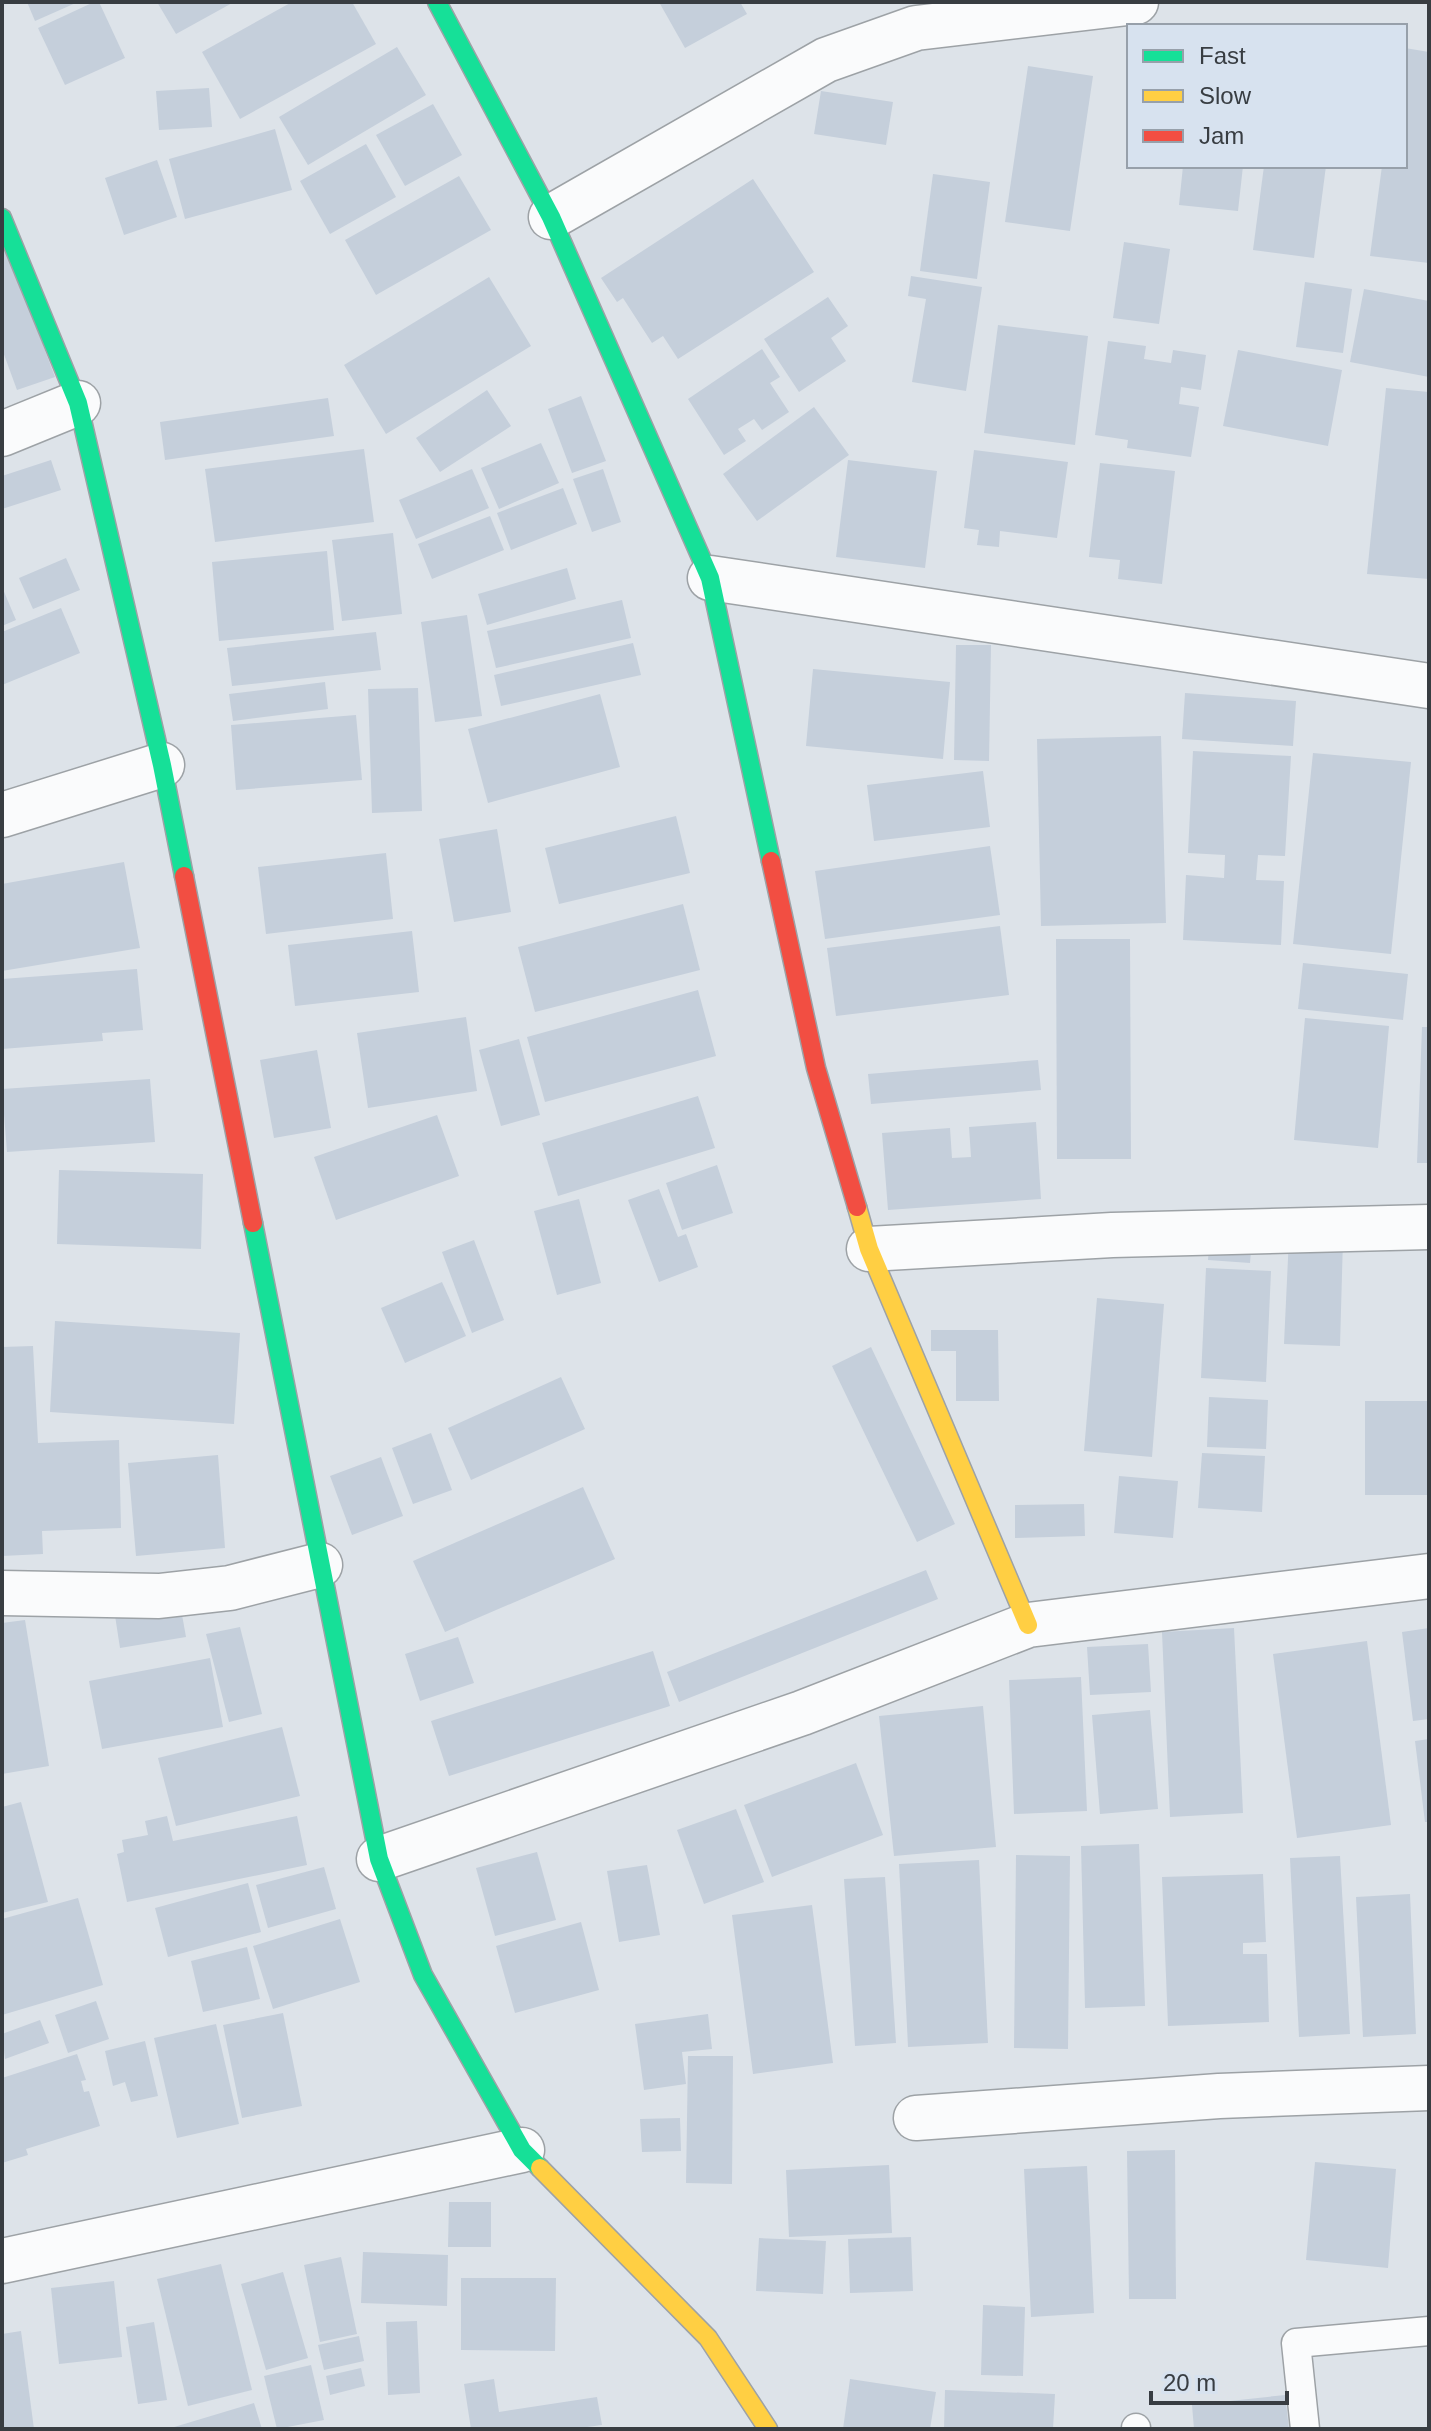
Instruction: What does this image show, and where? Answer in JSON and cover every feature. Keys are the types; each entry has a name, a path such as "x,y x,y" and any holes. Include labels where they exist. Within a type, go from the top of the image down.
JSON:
{"street":[{"path":"437,2 551,217 710,578 816,1068 869,1249 1028,1625"},
{"path":"551,217 826,60 916,28 1136,2"},
{"path":"2,218 78,403 162,765 379,1859 423,1975 522,2150 708,2338 768,2429"},
{"path":"2,434 78,403"},
{"path":"710,578 1429,686"},
{"path":"2,815 162,765"},
{"path":"869,1249 1112,1235 1429,1227"},
{"path":"2,1593 159,1596 230,1588 320,1565"},
{"path":"379,1859 802,1713 1028,1625 1429,1576"},
{"path":"916,2118 1219,2096 1429,2088"},
{"path":"2,2261 522,2150"}],"lane":[{"path":"1305,2429 1296,2343 1429,2331"}],"building":[{"path":"27,2 78,2 35,21"},
{"path":"99,2 125,58 65,85 38,28"},
{"path":"157,2 234,2 176,34"},
{"path":"292,2 352,2 376,44 240,119 202,52"},
{"path":"659,2 740,2 747,14 685,48"},
{"path":"397,47 426,95 308,165 279,117"},
{"path":"1407,48 1429,52 1429,263 1370,256 1382,168 1407,168"},
{"path":"1028,66 1093,76 1070,231 1005,222"},
{"path":"209,88 212,127 159,130 156,91"},
{"path":"821,91 893,102 886,145 814,134"},
{"path":"433,104 462,155 405,186 376,135"},
{"path":"275,129 292,190 185,219 169,159"},
{"path":"366,144 396,197 330,234 300,181"},
{"path":"157,160 177,217 124,235 105,178"},
{"path":"1183,168 1243,168 1238,211 1179,205"},
{"path":"1264,168 1326,168 1314,258 1253,250"},
{"path":"933,174 990,182 977,279 920,271"},
{"path":"459,176 491,230 376,295 345,240"},
{"path":"753,179 814,272 678,359 663,336 652,343 623,298 617,302 601,278"},
{"path":"2,236 55,377 17,390 2,349"},
{"path":"1124,242 1170,249 1159,324 1113,318"},
{"path":"911,276 982,287 966,391 912,382 926,299 908,296"},
{"path":"489,277 531,346 386,434 344,365"},
{"path":"1305,282 1352,289 1343,353 1296,347"},
{"path":"1364,289 1429,301 1429,377 1350,362"},
{"path":"828,297 848,326 831,338 846,361 799,392 764,339"},
{"path":"998,325 1088,336 1075,445 984,433"},
{"path":"1108,341 1146,346 1144,359 1171,363 1173,350 1206,355 1201,390 1181,387 1179,404 1199,407 1191,457 1127,448 1128,440 1095,435"},
{"path":"762,349 780,377 770,383 789,412 762,430 754,419 738,429 746,441 724,455 688,399"},
{"path":"1238,350 1342,370 1328,446 1223,426"},
{"path":"1386,388 1429,392 1429,579 1367,574"},
{"path":"487,390 511,426 440,472 416,438"},
{"path":"581,396 606,461 572,473 548,409"},
{"path":"328,398 334,436 165,460 160,422"},
{"path":"814,407 849,455 757,521 723,474"},
{"path":"541,443 559,483 499,509 481,468"},
{"path":"364,449 374,522 215,542 205,469"},
{"path":"974,450 1068,462 1057,538 1000,531 999,547 977,545 979,530 964,528"},
{"path":"51,460 61,490 2,509 2,476"},
{"path":"848,460 937,471 925,568 836,557"},
{"path":"1100,463 1175,471 1162,584 1118,579 1120,560 1089,557"},
{"path":"472,469 489,508 416,539 399,500"},
{"path":"603,469 621,522 592,532 573,479"},
{"path":"563,488 577,524 511,550 497,513"},
{"path":"490,516 504,550 432,579 418,544"},
{"path":"393,533 402,614 342,621 332,540"},
{"path":"327,551 334,630 219,641 212,562"},
{"path":"66,558 80,590 33,609 19,578"},
{"path":"567,568 576,599 487,625 478,594"},
{"path":"2,587 16,620 2,626"},
{"path":"622,600 631,638 496,668 487,631"},
{"path":"61,608 80,653 2,685 2,632"},
{"path":"467,615 482,716 435,722 421,622"},
{"path":"376,632 381,670 232,686 227,648"},
{"path":"633,643 641,675 501,706 494,675"},
{"path":"956,645 991,645 989,761 954,760"},
{"path":"813,669 950,682 943,759 806,746"},
{"path":"325,682 328,709 233,721 229,694"},
{"path":"418,688 422,811 372,813 368,689"},
{"path":"1185,693 1296,701 1293,746 1182,739"},
{"path":"600,694 620,767 488,803 468,729"},
{"path":"356,715 362,780 236,790 231,725"},
{"path":"1161,736 1166,923 1041,926 1037,739"},
{"path":"1193,751 1291,756 1285,856 1258,855 1256,880 1284,881 1281,945 1183,940 1186,875 1224,878 1225,855 1188,853"},
{"path":"1313,753 1411,762 1391,954 1293,944"},
{"path":"983,771 990,827 874,841 867,785"},
{"path":"676,816 690,873 559,904 545,848"},
{"path":"497,829 511,912 454,922 439,839"},
{"path":"990,846 1000,915 825,939 815,871"},
{"path":"386,853 393,919 266,934 258,867"},
{"path":"124,862 140,948 2,971 2,884"},
{"path":"683,904 700,970 535,1012 518,947"},
{"path":"1000,926 1009,995 836,1016 827,948"},
{"path":"412,931 419,992 295,1006 288,945"},
{"path":"1056,939 1130,939 1131,1159 1057,1159"},
{"path":"1303,963 1408,974 1403,1020 1298,1009"},
{"path":"137,969 143,1030 102,1033 103,1041 2,1049 2,979"},
{"path":"698,990 716,1056 545,1102 527,1037"},
{"path":"466,1017 477,1091 368,1108 357,1033"},
{"path":"1305,1018 1389,1026 1378,1148 1294,1140"},
{"path":"1422,1027 1429,1027 1429,1163 1417,1163"},
{"path":"519,1039 540,1115 501,1126 479,1050"},
{"path":"317,1050 331,1128 274,1138 260,1060"},
{"path":"1038,1060 1041,1090 871,1104 868,1074"},
{"path":"150,1079 155,1142 7,1152 2,1089"},
{"path":"698,1096 715,1148 558,1196 542,1143"},
{"path":"437,1115 459,1176 336,1220 314,1157"},
{"path":"1036,1122 1041,1199 888,1210 882,1133 950,1128 952,1158 971,1157 969,1127"},
{"path":"717,1165 733,1213 682,1230 666,1183"},
{"path":"59,1170 203,1174 201,1249 57,1244"},
{"path":"659,1189 678,1237 686,1234 698,1267 659,1282 628,1200"},
{"path":"579,1199 601,1283 557,1295 534,1211"},
{"path":"1210,1235 1252,1238 1250,1263 1208,1260"},
{"path":"1289,1237 1343,1239 1340,1346 1284,1344"},
{"path":"474,1240 504,1320 472,1333 442,1252"},
{"path":"1206,1268 1271,1271 1266,1382 1201,1378"},
{"path":"442,1282 466,1336 405,1363 381,1308"},
{"path":"1097,1298 1164,1304 1152,1457 1084,1451"},
{"path":"55,1321 240,1333 234,1424 50,1412"},
{"path":"931,1330 998,1330 999,1401 956,1401 956,1351 931,1351"},
{"path":"33,1346 38,1443 119,1440 121,1528 42,1531 43,1554 2,1556 2,1347"},
{"path":"871,1347 955,1524 917,1542 832,1366"},
{"path":"561,1377 585,1429 471,1480 448,1428"},
{"path":"1209,1397 1268,1400 1266,1449 1207,1447"},
{"path":"1365,1401 1429,1401 1429,1495 1365,1495"},
{"path":"431,1433 452,1490 413,1504 392,1448"},
{"path":"1202,1453 1265,1456 1262,1512 1198,1508"},
{"path":"218,1455 225,1548 136,1556 128,1463"},
{"path":"381,1457 403,1516 352,1535 330,1476"},
{"path":"1119,1476 1178,1481 1173,1538 1114,1533"},
{"path":"583,1487 615,1559 445,1632 413,1561"},
{"path":"1084,1504 1085,1536 1015,1538 1015,1505"},
{"path":"926,1570 938,1599 679,1702 667,1672"},
{"path":"179,1598 186,1637 120,1648 114,1609"},
{"path":"25,1620 49,1766 2,1774 2,1623"},
{"path":"240,1627 262,1714 229,1722 206,1634"},
{"path":"1234,1628 1243,1813 1170,1817 1162,1632"},
{"path":"1429,1628 1429,1719 1413,1721 1402,1632"},
{"path":"458,1637 474,1683 420,1701 405,1654"},
{"path":"1367,1641 1391,1825 1297,1838 1273,1654"},
{"path":"1148,1644 1151,1692 1090,1695 1087,1647"},
{"path":"653,1651 670,1706 449,1776 431,1721"},
{"path":"210,1658 223,1727 102,1749 89,1681"},
{"path":"1081,1677 1087,1811 1014,1814 1009,1680"},
{"path":"983,1706 996,1847 894,1856 879,1716"},
{"path":"1150,1710 1158,1809 1100,1814 1092,1715"},
{"path":"282,1727 300,1796 176,1826 158,1758"},
{"path":"1429,1739 1429,1822 1425,1822 1415,1741"},
{"path":"856,1763 883,1835 772,1877 744,1805"},
{"path":"21,1802 48,1902 2,1913 2,1807"},
{"path":"736,1809 764,1882 704,1904 677,1830"},
{"path":"167,1816 173,1841 297,1816 307,1865 127,1902 117,1854 124,1852 122,1840 148,1835 145,1821"},
{"path":"1139,1844 1145,2006 1085,2008 1081,1846"},
{"path":"537,1852 556,1920 495,1936 476,1868"},
{"path":"1016,1855 1070,1856 1068,2049 1014,2048"},
{"path":"1340,1856 1350,2034 1299,2037 1290,1858"},
{"path":"979,1860 988,2043 908,2047 899,1864"},
{"path":"647,1865 660,1935 619,1942 607,1871"},
{"path":"324,1867 336,1909 268,1928 256,1885"},
{"path":"1263,1874 1266,1942 1243,1943 1243,1954 1267,1954 1269,2022 1168,2026 1162,1877"},
{"path":"885,1877 896,2043 855,2046 844,1879"},
{"path":"248,1883 261,1932 168,1957 155,1908"},
{"path":"1410,1894 1416,2034 1363,2037 1356,1897"},
{"path":"78,1898 103,1985 2,2015 2,1919"},
{"path":"812,1905 833,2063 753,2074 732,1915"},
{"path":"340,1919 360,1982 273,2009 253,1946"},
{"path":"581,1922 599,1990 515,2013 496,1946"},
{"path":"247,1947 260,1999 203,2012 191,1961"},
{"path":"96,2001 109,2039 68,2053 55,2015"},
{"path":"283,2013 302,2106 242,2118 223,2025"},
{"path":"708,2014 712,2049 682,2052 686,2084 644,2090 635,2024"},
{"path":"40,2020 49,2043 5,2059 2,2034"},
{"path":"216,2024 239,2124 177,2138 154,2038"},
{"path":"145,2041 158,2096 131,2102 125,2082 113,2086 105,2051"},
{"path":"77,2054 86,2080 81,2081 84,2092 89,2091 100,2126 26,2149 28,2155 2,2163 2,2078"},
{"path":"688,2056 733,2056 732,2184 686,2183"},
{"path":"680,2118 681,2151 642,2152 640,2119"},
{"path":"1175,2150 1176,2299 1129,2299 1127,2151"},
{"path":"1315,2162 1396,2169 1388,2268 1306,2260"},
{"path":"889,2165 892,2233 789,2237 786,2170"},
{"path":"1087,2166 1094,2313 1031,2317 1024,2169"},
{"path":"449,2202 491,2202 491,2247 448,2247"},
{"path":"911,2237 913,2291 850,2293 848,2239"},
{"path":"759,2238 826,2241 823,2294 756,2291"},
{"path":"363,2252 448,2255 447,2306 361,2303"},
{"path":"341,2257 357,2334 320,2342 304,2265"},
{"path":"221,2264 252,2390 188,2406 157,2279"},
{"path":"283,2272 308,2358 266,2370 241,2284"},
{"path":"461,2278 556,2278 555,2351 461,2350"},
{"path":"114,2281 122,2357 59,2364 51,2288"},
{"path":"983,2305 1025,2307 1023,2376 981,2375"},
{"path":"417,2321 420,2393 388,2395 386,2322"},
{"path":"154,2322 167,2400 138,2404 126,2327"},
{"path":"21,2331 34,2429 2,2429 2,2334"},
{"path":"359,2336 364,2361 324,2370 318,2345"},
{"path":"311,2365 324,2420 277,2429 264,2376"},
{"path":"361,2368 365,2386 330,2395 326,2376"},
{"path":"494,2379 499,2412 597,2397 602,2425 572,2429 471,2429 464,2384"},
{"path":"850,2379 936,2392 930,2429 843,2429"},
{"path":"945,2390 1055,2394 1053,2429 944,2429"},
{"path":"1285,2395 1289,2429 1194,2429 1192,2405"},
{"path":"254,2403 262,2429 171,2429 171,2428"}],"traffic: fast":[{"path":"437,2 551,217 710,578 771,861"},
{"path":"2,218 78,403 162,765 184,876"},
{"path":"253,1223 379,1859 423,1975 522,2150 540,2168"}],"traffic: slow":[{"path":"857,1207 869,1249 1028,1625"},
{"path":"540,2168 708,2338 768,2429"}],"traffic: jam":[{"path":"771,861 816,1068 857,1207"},
{"path":"184,876 253,1223"}]}
